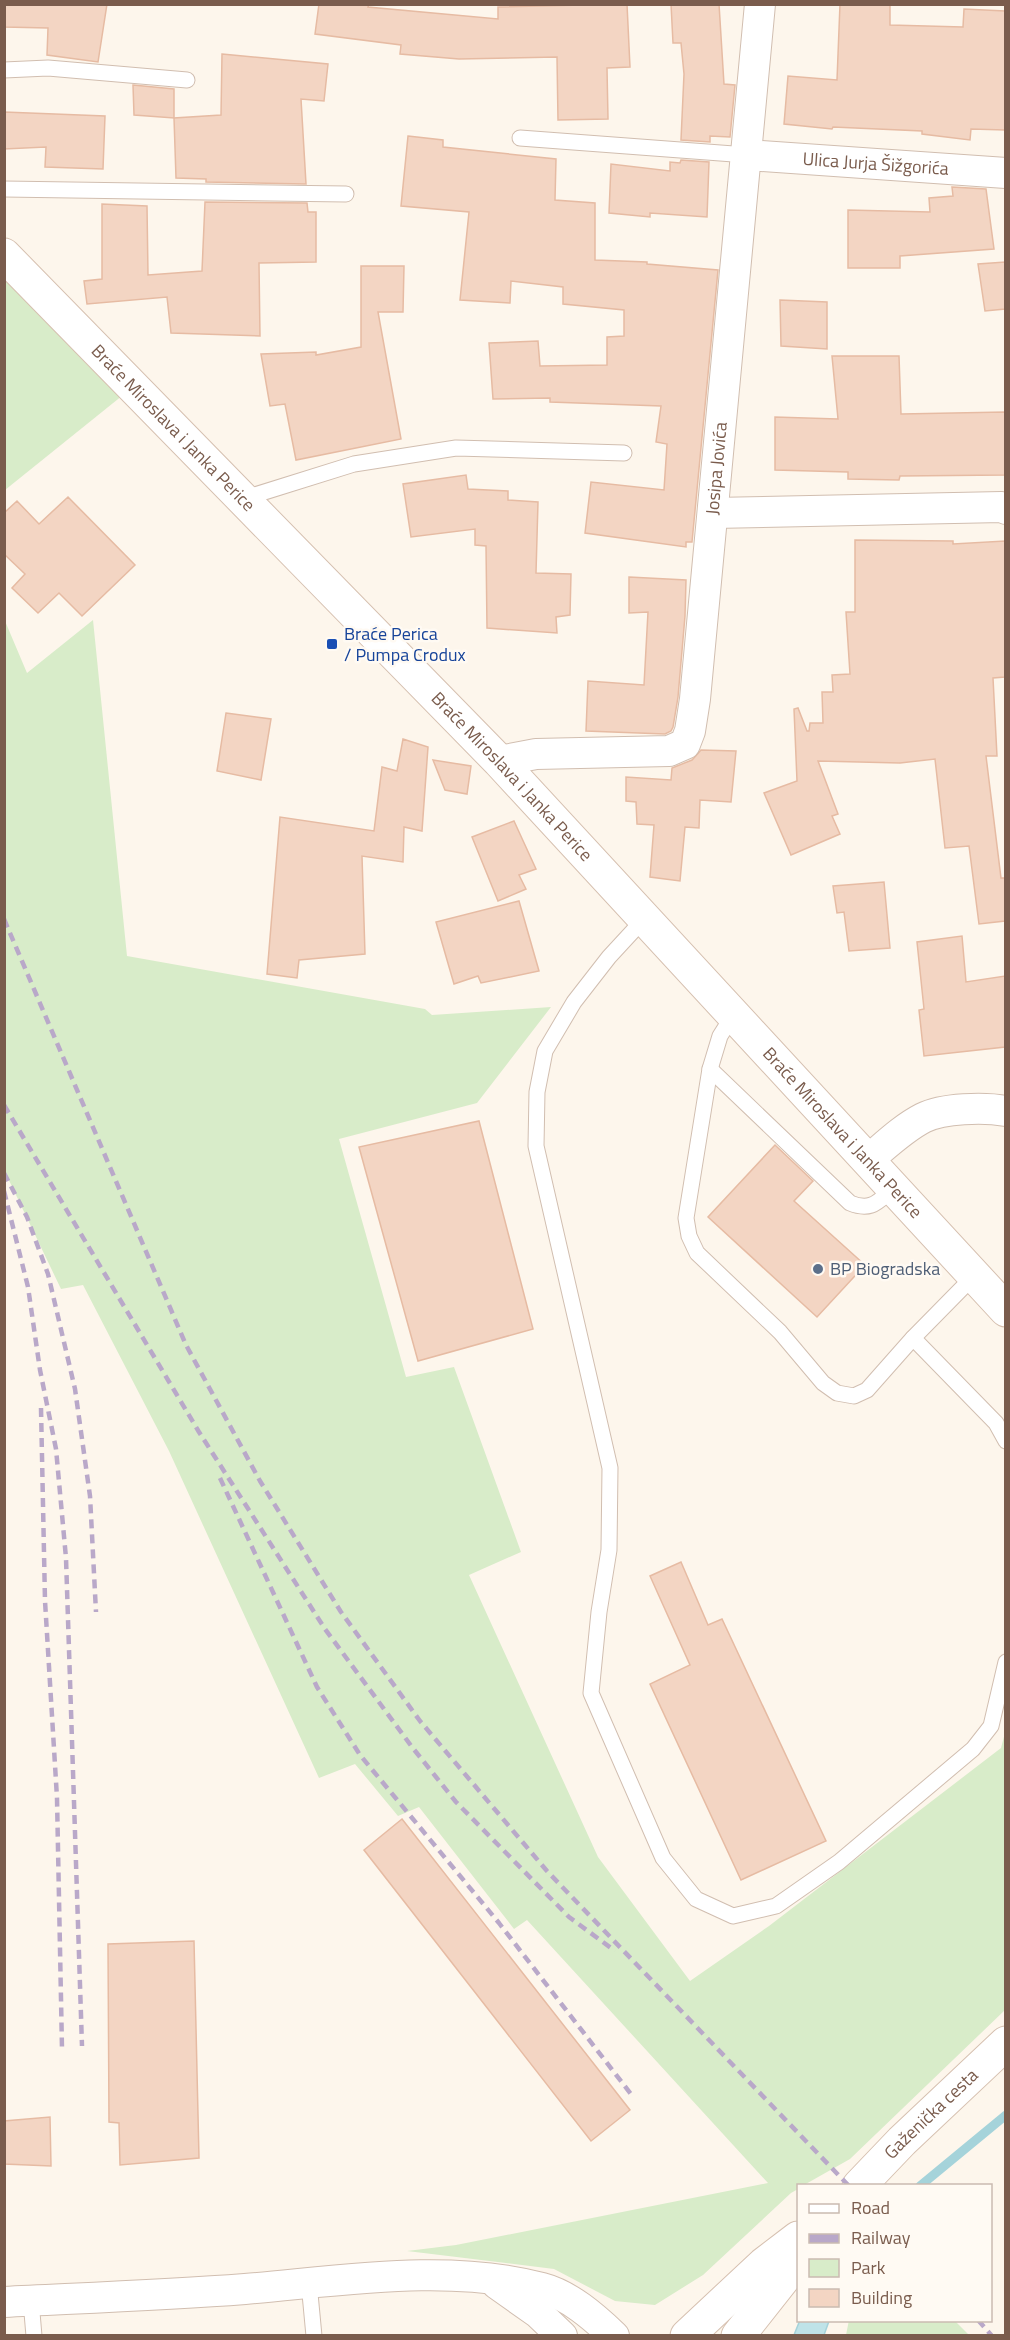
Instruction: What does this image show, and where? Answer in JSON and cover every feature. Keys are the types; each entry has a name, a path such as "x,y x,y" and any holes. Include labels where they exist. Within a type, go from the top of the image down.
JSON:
{"main road":[{"name":"Braće Miroslava i Janka Perice","path":"4,255 499,761 1005,1310"},
{"name":"Gaženička cesta","path":"861,2184 902,2141 1005,2043"},
{"path":"687,2336 764,2264 797,2239"},
{"path":"738,2336 797,2261"}],"street":[{"name":"Josipa Jovića","path":"499,761 536,754 669,751 685,744 695,699 760,4"},
{"name":"Ulica Jurja Šižgorića","path":"747,155 1005,173"},
{"path":"713,513 1002,507 1005,509"},
{"path":"868,1160 904,1130 926,1116 957,1110 996,1109 1005,1112"},
{"path":"18,2301 242,2289 446,2274 489,2278 544,2288 571,2301 614,2336"},
{"path":"489,2278 538,2313 562,2336"}],"lane":[{"path":"4,70 48,68 187,80"},
{"path":"520,138 747,155"},
{"path":"4,189 346,194"},
{"path":"242,499 354,464 456,448 624,453"},
{"path":"645,918 609,957 574,1002 545,1051 537,1092 536,1146 610,1468 609,1550 599,1612 591,1693 663,1858 696,1899 733,1916 776,1906 838,1862 973,1749 991,1726 1001,1689 1005,1662"},
{"path":"734,1014 720,1036 710,1069 686,1218 689,1236 697,1253 780,1332 824,1383 837,1393 854,1396 867,1389 974,1276"},
{"path":"710,1069 850,1203 861,1207 872,1206 894,1188"},
{"path":"913,1338 996,1423 1005,1441"},
{"path":"309,2283 314,2336"},
{"path":"18,2301 34,2336"}],"green space":[{"path":"5,255 133,387 5,490"},
{"path":"93,620 127,956 425,1009 432,1015 551,1007 477,1103 339,1139 406,1377 454,1367 521,1552 469,1575 598,1857 690,1981 769,1926 1001,1748 1005,1733 1005,2010 850,2159 806,2184 797,2184 797,2190 703,2275 655,2305 615,2301 554,2269 407,2251 456,2245 768,2183 527,1920 514,1929 419,1807 398,1816 355,1764 319,1778 169,1451 83,1285 61,1289 5,1172 5,621 27,673"},
{"path":"849,2322 956,2322 969,2335 846,2335"}],"water":[{"path":"799,2322 829,2322 824,2335 794,2335"}],"building":[{"path":"4,4 107,4 98,62 47,55 48,28 4,27"},
{"path":"319,4 369,4 368,7 498,19 498,7 627,4 630,67 607,68 608,119 558,120 557,57 459,59 400,54 401,45 315,34"},
{"path":"671,4 719,4 724,84 735,85 730,137 710,136 710,142 681,140 684,74 681,43 673,43"},
{"path":"840,4 890,4 890,25 963,27 964,9 1005,11 1005,130 971,129 970,140 922,134 922,131 833,127 832,129 784,124 788,76 837,80"},
{"path":"222,54 328,64 324,101 301,99 306,184 206,182 206,179 176,178 174,118 221,115"},
{"path":"133,85 174,89 174,118 134,115"},
{"path":"4,112 105,116 103,169 45,167 46,147 4,149"},
{"path":"408,136 443,140 443,147 556,159 555,200 595,203 595,260 647,262 647,264 718,270 692,542 686,542 686,547 585,533 591,482 664,490 667,444 656,442 661,406 550,402 550,398 493,399 489,343 538,341 540,366 607,365 607,337 624,336 624,310 563,304 563,287 511,281 510,303 460,300 469,212 401,206"},
{"path":"681,160 709,162 707,217 650,213 650,217 609,213 611,164 670,171 670,162 680,163"},
{"path":"952,187 986,189 994,249 900,256 900,268 848,268 848,210 930,212 929,198 953,196"},
{"path":"205,202 307,203 308,212 316,212 316,262 259,263 260,336 171,333 167,297 87,304 84,281 102,279 102,204 147,206 148,275 202,271"},
{"path":"1005,262 1005,309 985,311 978,264"},
{"path":"361,266 404,266 403,312 378,312 401,439 296,460 285,404 270,406 261,354 316,352 316,355 361,347"},
{"path":"780,300 827,302 827,349 781,346"},
{"path":"832,356 899,356 901,414 1005,412 1005,475 900,476 899,480 848,479 848,472 775,470 775,417 838,419"},
{"path":"466,475 468,489 508,491 508,500 538,502 536,573 571,574 570,615 556,617 557,633 487,628 486,546 475,545 475,529 411,537 403,484"},
{"path":"68,497 135,565 82,616 59,593 38,613 12,588 25,574 4,554 4,513 17,501 39,524"},
{"path":"855,540 953,541 953,544 1005,541 1005,677 993,678 997,756 986,756 1001,878 1005,878 1005,921 979,924 969,846 945,848 935,759 900,763 818,761 838,814 832,816 840,834 791,855 764,793 797,781 794,709 798,708 807,731 809,731 810,723 823,723 822,692 833,692 832,675 850,674 846,612 855,612"},
{"path":"629,577 686,580 678,697 673,727 665,734 586,731 588,681 644,685 648,612 629,613"},
{"path":"226,713 271,719 261,780 217,771"},
{"path":"403,739 428,747 422,831 404,827 403,862 362,856 365,954 299,960 297,978 267,974 280,817 374,831 382,767 397,771"},
{"path":"701,750 736,751 731,802 700,800 699,828 685,827 680,881 650,877 654,825 637,824 636,802 626,801 626,777 671,780 672,768 692,760"},
{"path":"433,760 471,766 467,794 445,790"},
{"path":"514,821 536,869 519,875 526,889 498,901 472,837"},
{"path":"884,882 890,948 849,951 844,912 837,913 833,886"},
{"path":"519,901 539,971 481,983 478,976 454,984 436,922"},
{"path":"962,936 966,982 1005,976 1005,1047 924,1056 919,1010 924,1009 917,942"},
{"path":"479,1121 533,1329 418,1361 359,1147"},
{"path":"775,1145 813,1181 794,1201 865,1265 817,1317 708,1217"},
{"path":"681,1562 708,1625 722,1619 826,1841 741,1880 650,1684 690,1665 650,1576"},
{"path":"402,1819 630,2110 591,2141 364,1850"},
{"path":"194,1941 199,2158 120,2165 119,2123 109,2122 108,1944"},
{"path":"50,2117 51,2166 4,2164 4,2121"}],"waterway":[{"path":"922,2184 1006,2115"}],"railway":[{"path":"4,919 186,1345 260,1481 341,1612 420,1721 547,1871 847,2184"},
{"path":"4,1105 199,1432 325,1629 412,1747 456,1802 569,1917 615,1951"},
{"path":"4,1173 27,1217 48,1274 75,1389 90,1496 96,1612"},
{"path":"4,1191 28,1287 40,1370 56,1449 66,1558 82,2046"},
{"path":"41,1408 45,1601 57,1798 62,2049"},
{"path":"220,1478 317,1687 360,1755 499,1923 634,2098"},
{"path":"980,2322 992,2336"}],"place":[{"name":"Braće Perica / Pumpa Crodux","path":"332,644"},
{"name":"BP Biogradska","path":"818,1269"}]}
